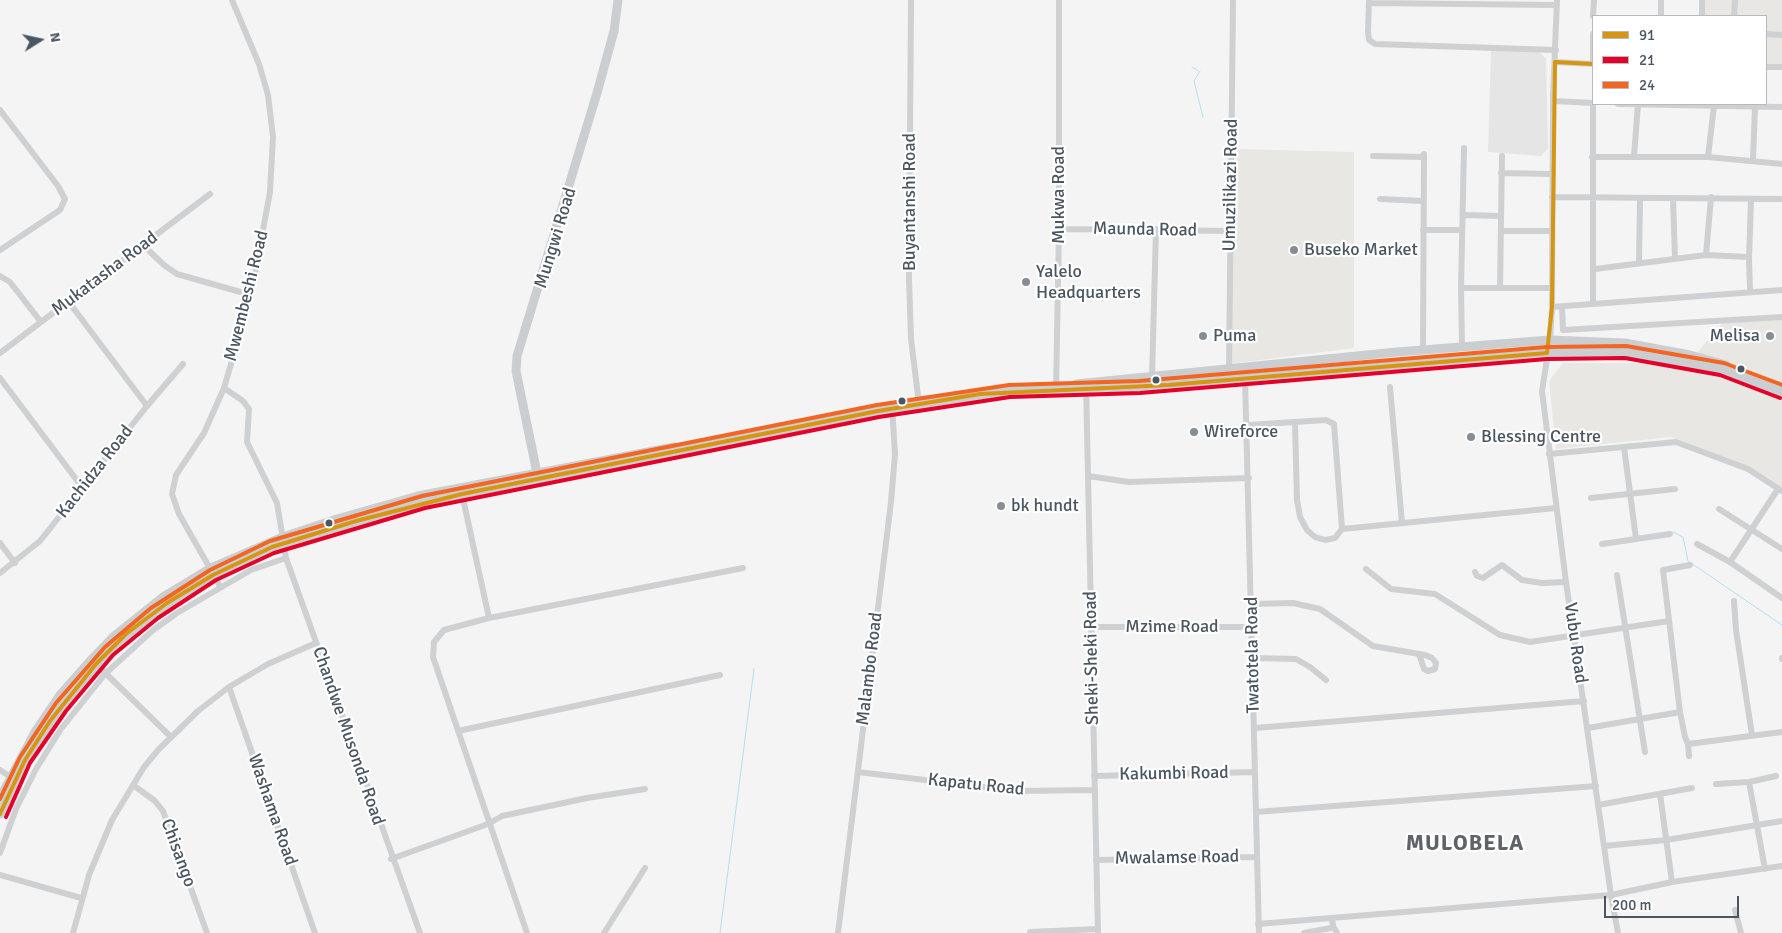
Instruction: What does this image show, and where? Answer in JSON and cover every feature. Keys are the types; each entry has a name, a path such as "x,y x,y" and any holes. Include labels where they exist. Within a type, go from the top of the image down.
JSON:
{"main road":[{"name":"Mungwi Road","path":"540,475 516,371 517,356 614,31 618,0"},
{"name":"Mungwi Road","path":"540,475 520,369 522,356 619,31 624,0"},
{"path":"1086,387 1152,378 1423,350 1550,340 1626,343 1690,355 1721,362 1782,390"},
{"path":"0,814 13,778 35,732 60,695 113,637 163,597 211,572 284,540 343,517 418,496 540,475 919,402 998,392 1245,378 1547,353 1626,352 1689,361 1722,369 1782,390"},
{"path":"284,540 396,510 540,475"},
{"path":"0,798 50,721 96,664 126,634 211,572"}],"street":[{"name":"Mwembeshi Road","path":"220,586 179,514 172,494 176,475 204,433 224,388 251,295 270,192 273,137 266,84 232,0"},
{"name":"Buyantanshi Road","path":"911,0 909,279 911,339 919,402"},
{"name":"Mukwa Road","path":"1056,388 1059,229 1059,0"},
{"name":"Umuzilikazi Road","path":"1229,370 1233,0"},
{"path":"1594,0 1594,15"},
{"path":"1661,0 1661,15"},
{"path":"1702,0 1702,15"},
{"path":"1734,15 1735,0"},
{"path":"1556,50 1375,44 1369,40 1368,32 1369,1 1557,3"},
{"name":"Vubu Road","path":"1557,3 1553,101 1552,307 1550,340 1542,391 1566,582 1618,933"},
{"path":"1767,34 1782,35"},
{"path":"1555,62 1592,64"},
{"path":"1767,67 1782,67"},
{"path":"1553,101 1592,103"},
{"path":"1593,105 1592,157 1595,269 1593,303"},
{"path":"1634,157 1638,105"},
{"path":"1692,105 1755,108 1782,107"},
{"path":"1708,157 1714,106"},
{"path":"1753,159 1755,108"},
{"path":"0,110 58,186 65,199 60,210 0,250"},
{"path":"1462,347 1460,288 1464,148"},
{"path":"1373,156 1424,156 1423,350"},
{"path":"1500,288 1502,156"},
{"path":"1592,157 1708,157 1753,159 1782,164"},
{"path":"1501,173 1553,174"},
{"name":"Mukatasha Road","path":"0,353 144,246 210,194"},
{"path":"1552,197 1782,199"},
{"path":"1673,198 1675,258"},
{"path":"1706,255 1711,198"},
{"path":"1380,199 1423,201"},
{"path":"1640,199 1640,263"},
{"path":"1750,291 1751,199"},
{"path":"1463,215 1501,216"},
{"name":"Maunda Road","path":"1059,229 1231,231"},
{"path":"1152,378 1156,229"},
{"path":"1423,230 1462,230"},
{"path":"1501,231 1552,232"},
{"path":"144,246 164,265 177,274 251,295"},
{"path":"1595,269 1706,255 1749,257"},
{"path":"0,276 10,282 41,322"},
{"path":"1460,288 1552,288"},
{"path":"1552,307 1782,290"},
{"path":"68,301 147,406"},
{"path":"1562,306 1563,330 1782,317"},
{"name":"Kachidza Road","path":"0,573 15,563 40,541 147,406 183,364"},
{"path":"0,378 82,488"},
{"name":"Twatotela Road","path":"1245,378 1254,658 1254,772 1259,933"},
{"name":"Sheki-Sheki Road","path":"1086,387 1098,931"},
{"path":"1390,387 1402,523"},
{"name":"Chandwe Musonda Road","path":"224,388 243,401 248,409 247,442 277,503 286,558 420,933"},
{"name":"Malambo Road","path":"838,933 891,502 895,454 893,407"},
{"path":"1248,425 1326,420 1334,424 1342,529 1335,538 1319,539 1307,530 1300,517 1297,500 1295,423"},
{"path":"1549,454 1676,442 1748,470 1780,490 1751,528 1730,562"},
{"path":"1624,446 1636,538"},
{"path":"1088,476 1129,482 1249,478"},
{"path":"1591,498 1675,489"},
{"path":"462,494 489,618"},
{"path":"1342,529 1556,508"},
{"path":"1719,509 1782,549"},
{"path":"1602,544 1670,534"},
{"path":"0,543 15,563"},
{"path":"1697,544 1730,562 1782,598"},
{"path":"0,853 16,809 36,769 61,728 106,674 152,631 220,586 251,570 286,558"},
{"path":"1475,572 1477,576 1483,578 1502,565 1522,580 1542,583 1566,582"},
{"path":"1689,756 1680,712 1663,570 1690,565"},
{"path":"526,933 433,657 434,642 439,634 450,627 743,568"},
{"path":"1366,569 1391,589 1435,594 1500,634 1530,642 1668,621"},
{"path":"1617,575 1645,752"},
{"path":"1734,600 1736,630 1752,735"},
{"path":"1252,604 1294,603 1320,609 1373,646 1419,654"},
{"name":"Mzime Road","path":"1091,627 1253,627"},
{"path":"73,933 81,898 105,834 133,785 170,736 229,687 268,664 316,643"},
{"path":"1254,658 1296,659 1310,666 1326,680"},
{"path":"96,664 170,736"},
{"path":"458,731 720,675"},
{"name":"Washama Road","path":"229,687 315,933"},
{"path":"1254,728 1584,701"},
{"path":"1588,728 1680,712"},
{"path":"1688,744 1782,732"},
{"path":"0,770 13,778"},
{"name":"Kapatu Road","path":"858,772 1016,791 1095,790"},
{"name":"Kakumbi Road","path":"1094,776 1254,772"},
{"path":"1716,784 1750,782 1776,776"},
{"path":"1750,782 1765,869"},
{"name":"Chisango","path":"133,785 155,801 163,811 207,933"},
{"path":"1256,812 1596,786"},
{"path":"1598,805 1692,788"},
{"path":"392,859 488,824 502,816 551,805 645,789"},
{"path":"1660,794 1672,882"},
{"path":"1604,846 1666,840 1782,821"},
{"name":"Mwalamse Road","path":"1096,860 1257,857"},
{"path":"1258,924 1333,923 1611,895 1672,882 1782,866"},
{"path":"604,933 645,868"},
{"path":"0,875 81,898"},
{"path":"1735,910 1741,933"},
{"path":"1304,933 1333,923"},
{"path":"1333,923 1337,933"},
{"path":"1030,932 1098,931"}],"shaded area":[{"path":"1702,0 1782,0 1782,68 1767,67 1767,15 1702,15"},
{"path":"1491,49 1539,51 1546,59 1548,148 1541,156 1488,152"},
{"name":"Buseko Market","path":"1237,149 1354,152 1354,348 1229,364"},
{"path":"1782,318 1782,488 1748,467 1671,437 1556,449 1549,381 1563,363 1635,363 1685,367 1723,322"}],"waterway":[{"path":"1192,67 1198,71"},
{"path":"1200,71 1194,81 1203,117"},
{"path":"1673,532 1683,537 1688,561 1782,625"},
{"path":"720,933 754,669"}],"transit line":[{"name":"91","path":"1555,62 1592,64"},
{"name":"91","path":"0,814 25,760 50,721 96,664 126,634 167,603 213,575 272,547 356,521 462,494 878,411 980,394 1169,385 1547,353 1552,307 1555,62"},
{"name":"24","path":"0,799 20,757 56,703 105,647 151,608 210,570 270,541 422,496 877,405 1009,385 1139,381 1546,347 1626,346 1724,363 1782,385"},
{"name":"21","path":"6,817 30,763 66,711 113,655 158,618 216,580 274,553 425,508 879,417 1010,397 1140,393 1547,359 1625,358 1720,375 1780,398"}],"place":[{"name":"Buseko Market","path":"1294,250"},
{"name":"Yalelo Headquarters","path":"1026,282"},
{"name":"Puma","path":"1203,336"},
{"name":"Melisa","path":"1770,336"},
{"name":"Wireforce","path":"1194,432"},
{"name":"Blessing Centre","path":"1471,437"},
{"name":"bk hundt","path":"1001,506"}],"district":[{"name":"MULOBELA","path":"1465,844"}]}
